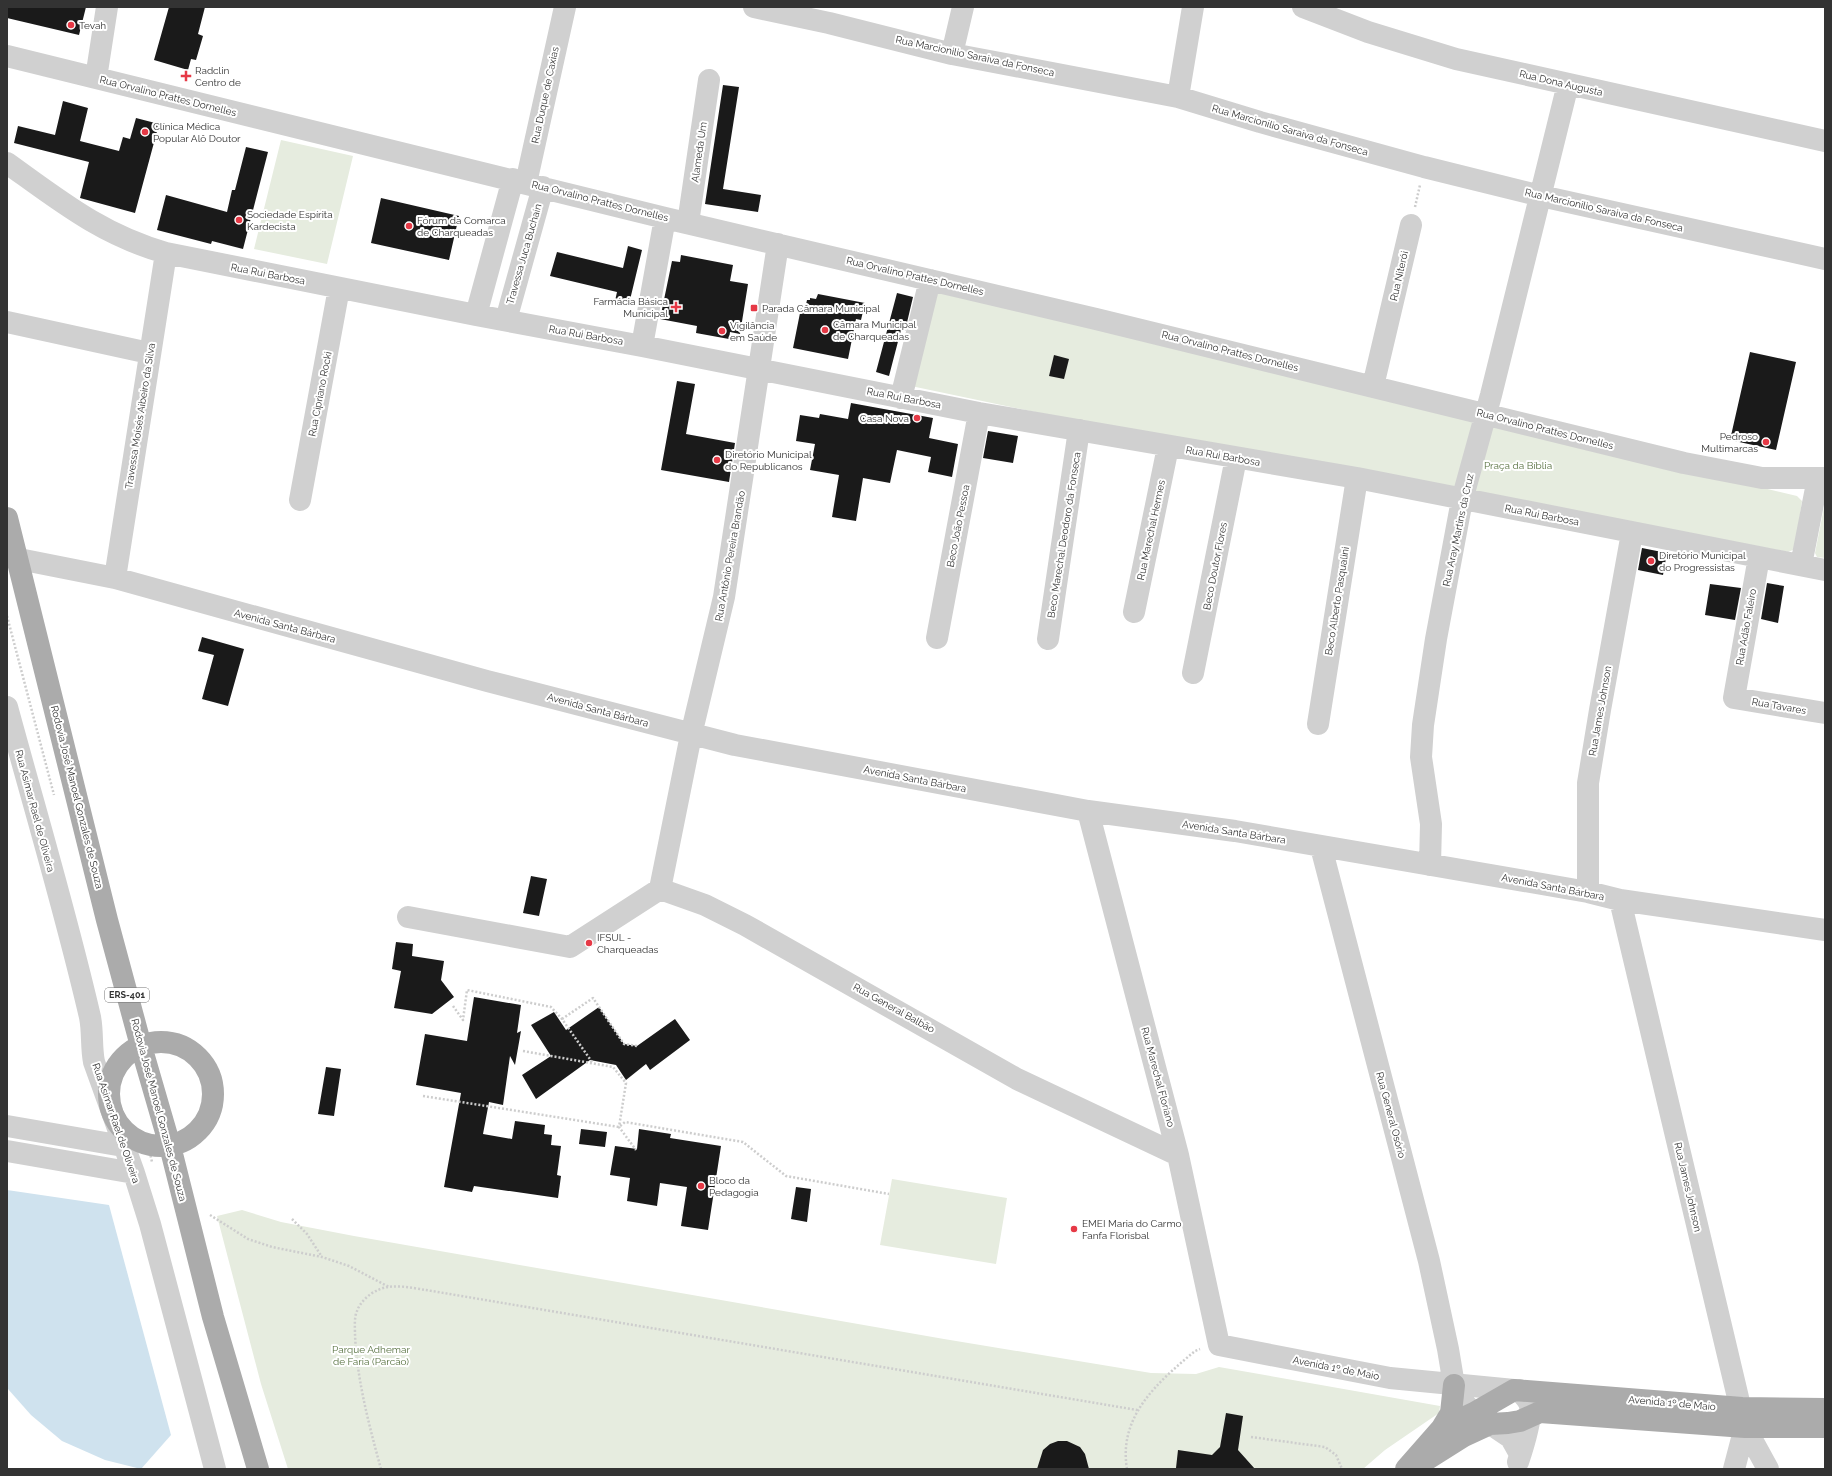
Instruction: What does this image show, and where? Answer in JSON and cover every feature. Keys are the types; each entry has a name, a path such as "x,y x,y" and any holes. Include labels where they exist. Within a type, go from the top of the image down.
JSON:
{"main road":[{"name":"Rodovia José Manoel Gonzales de Souza","path":"7,518 107,920 170,1146 213,1317 258,1469"},
{"path":"164,1042 181,1046 195,1055 206,1067 212,1083 213,1100 208,1117 198,1131 184,1141 170,1146 148,1145 134,1138 120,1127 112,1111 110,1096 112,1077 125,1057 141,1046 164,1042"},
{"path":"1406,1469 1442,1428 1452,1413 1454,1385"},
{"path":"1409,1469 1422,1463 1464,1436 1516,1390"},
{"name":"Avenida 1º de Maio","path":"1516,1390 1825,1427"},
{"name":"Avenida 1º de Maio","path":"1482,1419 1508,1423 1540,1412 1743,1417 1825,1409"},
{"path":"1442,1428 1482,1419"}],"street":[{"path":"96,78 107,7"},
{"name":"Rua Duque de Caxias","path":"527,183 565,7"},
{"name":"Rua Marcionilio Saraiva da Fonseca","path":"754,7 830,15 952,54 1178,97 1260,122 1424,167 1541,196 1825,259"},
{"path":"952,54 963,7"},
{"path":"1178,97 1193,7"},
{"name":"Rua Dona Augusta","path":"1302,7 1368,32 1456,59 1825,141"},
{"name":"Rua Orvalino Prattes Dornelles","path":"8,60 96,78 665,218 1373,386 1684,463 1754,476 1784,479 1821,478"},
{"name":"Alameda Um","path":"688,223 709,80"},
{"name":"Rua Aray Martins da Cruz","path":"1430,865 1431,824 1421,757 1423,725 1436,639 1462,500 1486,414 1568,84"},
{"name":"Rua Rui Barbosa","path":"7,163 66,206 106,231 144,247 166,254 979,413 1168,447 1357,478 1462,500 1825,570"},
{"path":"476,315 527,183"},
{"name":"Travessa Juca Buchain","path":"506,320 527,183"},
{"path":"642,346 665,218"},
{"name":"Rua Niterói","path":"1373,386 1411,225"},
{"name":"Rua Antônio Pereira Brandão","path":"660,889 691,735 724,597 778,244"},
{"name":"Travessa Moisés Aibeiro da Silva","path":"115,578 149,353 166,254"},
{"path":"901,398 930,280"},
{"name":"Rua Cipriano Rocki","path":"300,500 339,288"},
{"path":"7,322 149,353"},
{"name":"Beco João Pessoa","path":"937,638 979,413"},
{"name":"Beco Marechal Deodoro da Fonseca","path":"1048,639 1079,430"},
{"name":"Rua Marechal Hermes","path":"1134,612 1168,447"},
{"name":"Beco Doutor Flores","path":"1193,674 1236,458"},
{"name":"Beco Alberto Pasqualini","path":"1318,724 1357,478"},
{"path":"1801,565 1821,478"},
{"name":"Rua James Johnson","path":"1588,892 1588,783 1632,533"},
{"name":"Rua Adão Faleiro","path":"1734,698 1759,557"},
{"name":"Avenida Santa Bárbara","path":"18,559 115,578 276,624 691,735 735,745 1088,811 1235,831 1588,892 1620,900 1825,930"},
{"name":"Rua Tavares","path":"1734,698 1825,713"},
{"name":"Rua Asimar Rael de Oliveira","path":"7,707 68,930 90,1019 94,1062 123,1146 134,1172 150,1224 215,1469"},
{"name":"Rua Marechal Floriano","path":"1088,811 1178,1155 1210,1347"},
{"name":"Rua General Osório","path":"1321,846 1429,1261 1448,1349 1454,1385"},
{"path":"408,917 570,947 660,889"},
{"name":"Rua General Balbão","path":"660,889 705,905 745,925 1017,1079 1178,1155"},
{"name":"Rua James Johnson","path":"1620,900 1743,1417 1762,1465"},
{"path":"7,1126 123,1146"},
{"path":"7,1151 134,1172"},
{"name":"Avenida 1º de Maio","path":"1210,1347 1368,1374 1454,1385 1516,1390"},
{"path":"1454,1385 1459,1395 1482,1419 1511,1438 1518,1462"},
{"path":"1516,1390 1527,1398 1530,1406 1530,1416 1518,1462"},
{"path":"1736,1462 1743,1417"},
{"path":"1736,1462 1747,1455 1762,1465"}],"path":[{"path":"1411,225 1424,167"},
{"path":"453,1006 463,1020 467,990 551,1007 562,1019 592,1062"},
{"path":"562,1019 593,998 624,1044 637,1046"},
{"path":"523,1051 592,1062 613,1067 626,1083 620,1127 636,1150"},
{"path":"423,1096 620,1127"},
{"path":"620,1127 625,1122 743,1142 786,1176 889,1194"},
{"path":"210,1215 248,1239 272,1248 322,1257 350,1266 390,1287"},
{"path":"292,1219 307,1234 322,1257"},
{"path":"381,1469 361,1390 356,1363 355,1325 356,1311 366,1298 378,1290 390,1287 426,1290 1137,1410"},
{"path":"1127,1469 1126,1462 1130,1426 1137,1410 1163,1379 1195,1352 1210,1347"},
{"path":"1251,1437 1325,1447 1336,1455 1342,1469"}],"green space":[{"path":"281,140 353,156 327,264 254,249"},
{"path":"932,288 1474,418 1455,488 1040,413 911,386"},
{"name":"Praça da Bíblia","path":"1492,423 1797,496 1802,501 1795,549 1788,552 1473,492"},
{"path":"1825,502 1825,558 1817,557 1815,553"},
{"path":"892,1179 1007,1198 996,1264 880,1245"},
{"name":"Parque Adhemar de Faria (Parcão)","path":"242,1210 281,1222 354,1236 944,1339 1151,1373 1196,1374 1219,1367 1440,1406 1439,1413 1385,1450 1363,1469 288,1469 261,1384 217,1216"}],"water":[{"path":"7,1190 109,1205 171,1435 141,1469 105,1460 62,1441 31,1415 8,1389"}],"building":[{"path":"7,7 86,7 79,35 7,18"},
{"path":"169,7 205,7 198,34 203,36 196,60 191,59 188,70 154,60"},
{"path":"723,85 739,87 723,189 761,195 758,212 705,204"},
{"path":"63,101 88,108 80,141 119,151 123,137 130,139 136,118 159,124 135,213 80,198 89,162 14,143 18,126 55,135"},
{"path":"246,147 268,152 243,249 212,241 211,244 157,230 166,195 227,212 232,190 235,190"},
{"path":"381,198 459,216 449,260 371,243"},
{"path":"628,246 642,250 629,304 615,301 617,292 550,276 557,252 623,268"},
{"path":"681,255 733,265 730,281 748,284 740,334 730,332 729,339 696,333 697,326 660,319 672,261 680,262"},
{"path":"897,293 913,297 905,331 901,330 889,376 876,372"},
{"name":"Câmara Municipal de Charqueadas","path":"818,294 865,303 861,320 856,319 848,359 793,348 801,308 805,309 807,300 810,300 810,298 816,299"},
{"path":"1750,352 1796,362 1776,450 1730,440"},
{"path":"1054,355 1069,359 1064,379 1049,376"},
{"path":"677,381 695,384 686,434 735,443 729,482 661,470"},
{"path":"851,403 933,418 929,438 958,444 952,477 928,472 931,457 897,450 890,483 863,478 856,521 832,517 839,475 810,470 815,444 796,441 800,415 819,418 820,414 848,419"},
{"path":"988,431 1018,436 1013,463 983,458"},
{"name":"Diretório Municipal do Progressistas","path":"1642,548 1667,553 1663,575 1638,570"},
{"path":"1767,583 1784,586 1778,623 1761,619"},
{"path":"1710,584 1741,588 1735,620 1705,615"},
{"path":"202,637 244,649 228,706 202,699 214,655 198,651"},
{"path":"531,876 547,879 539,916 523,913"},
{"path":"396,942 413,944 412,956 444,961 441,980 454,997 432,1014 394,1008 401,971 392,969"},
{"path":"474,997 521,1005 517,1033 521,1031 515,1065 510,1056 503,1105 489,1102 483,1134 512,1139 515,1121 545,1125 544,1134 552,1135 551,1145 561,1146 557,1175 561,1176 558,1198 474,1186 472,1192 444,1187 461,1093 416,1085 425,1034 467,1041"},
{"path":"599,1007 624,1044 637,1046 675,1019 690,1040 650,1070 646,1064 626,1080 616,1065 590,1060 536,1099 522,1075 551,1056 531,1025 554,1012 566,1030"},
{"path":"326,1067 341,1069 334,1116 318,1114"},
{"path":"581,1129 607,1132 605,1147 579,1144"},
{"path":"639,1129 671,1134 670,1138 721,1146 708,1230 681,1226 687,1187 660,1183 657,1206 627,1201 630,1178 610,1175 615,1146 637,1149"},
{"path":"796,1187 811,1189 807,1222 791,1219"},
{"path":"1226,1413 1243,1416 1238,1450 1255,1469 1176,1468 1178,1450 1212,1455 1220,1447"},
{"path":"1058,1441 1067,1441 1080,1447 1085,1454 1089,1469 1037,1469 1043,1450 1050,1444"}],"place":[{"name":"Tevah","path":"71,25"},
{"name":"Radclin Centro de","path":"186,76"},
{"name":"Clínica Médica Popular Alô Doutor","path":"145,132"},
{"name":"Sociedade Espírita Kardecista","path":"239,220"},
{"name":"Fórum da Comarca de Charqueadas","path":"409,226"},
{"name":"Farmácia Básica Municipal","path":"676,307"},
{"name":"Parada Câmara Municipal","path":"754,308"},
{"name":"Câmara Municipal de Charqueadas","path":"825,330"},
{"name":"Vigilância em Saúde","path":"722,331"},
{"name":"Casa Nova","path":"917,418"},
{"name":"Pedroso Multimarcas","path":"1766,442"},
{"name":"Diretório Municipal do Republicanos","path":"717,460"},
{"name":"Diretório Municipal do Progressistas","path":"1651,561"},
{"name":"IFSUL - Charqueadas","path":"589,943"},
{"name":"Bloco da Pedagogia","path":"701,1186"},
{"name":"EMEI Maria do Carmo Fanfa Florisbal","path":"1074,1229"}]}
